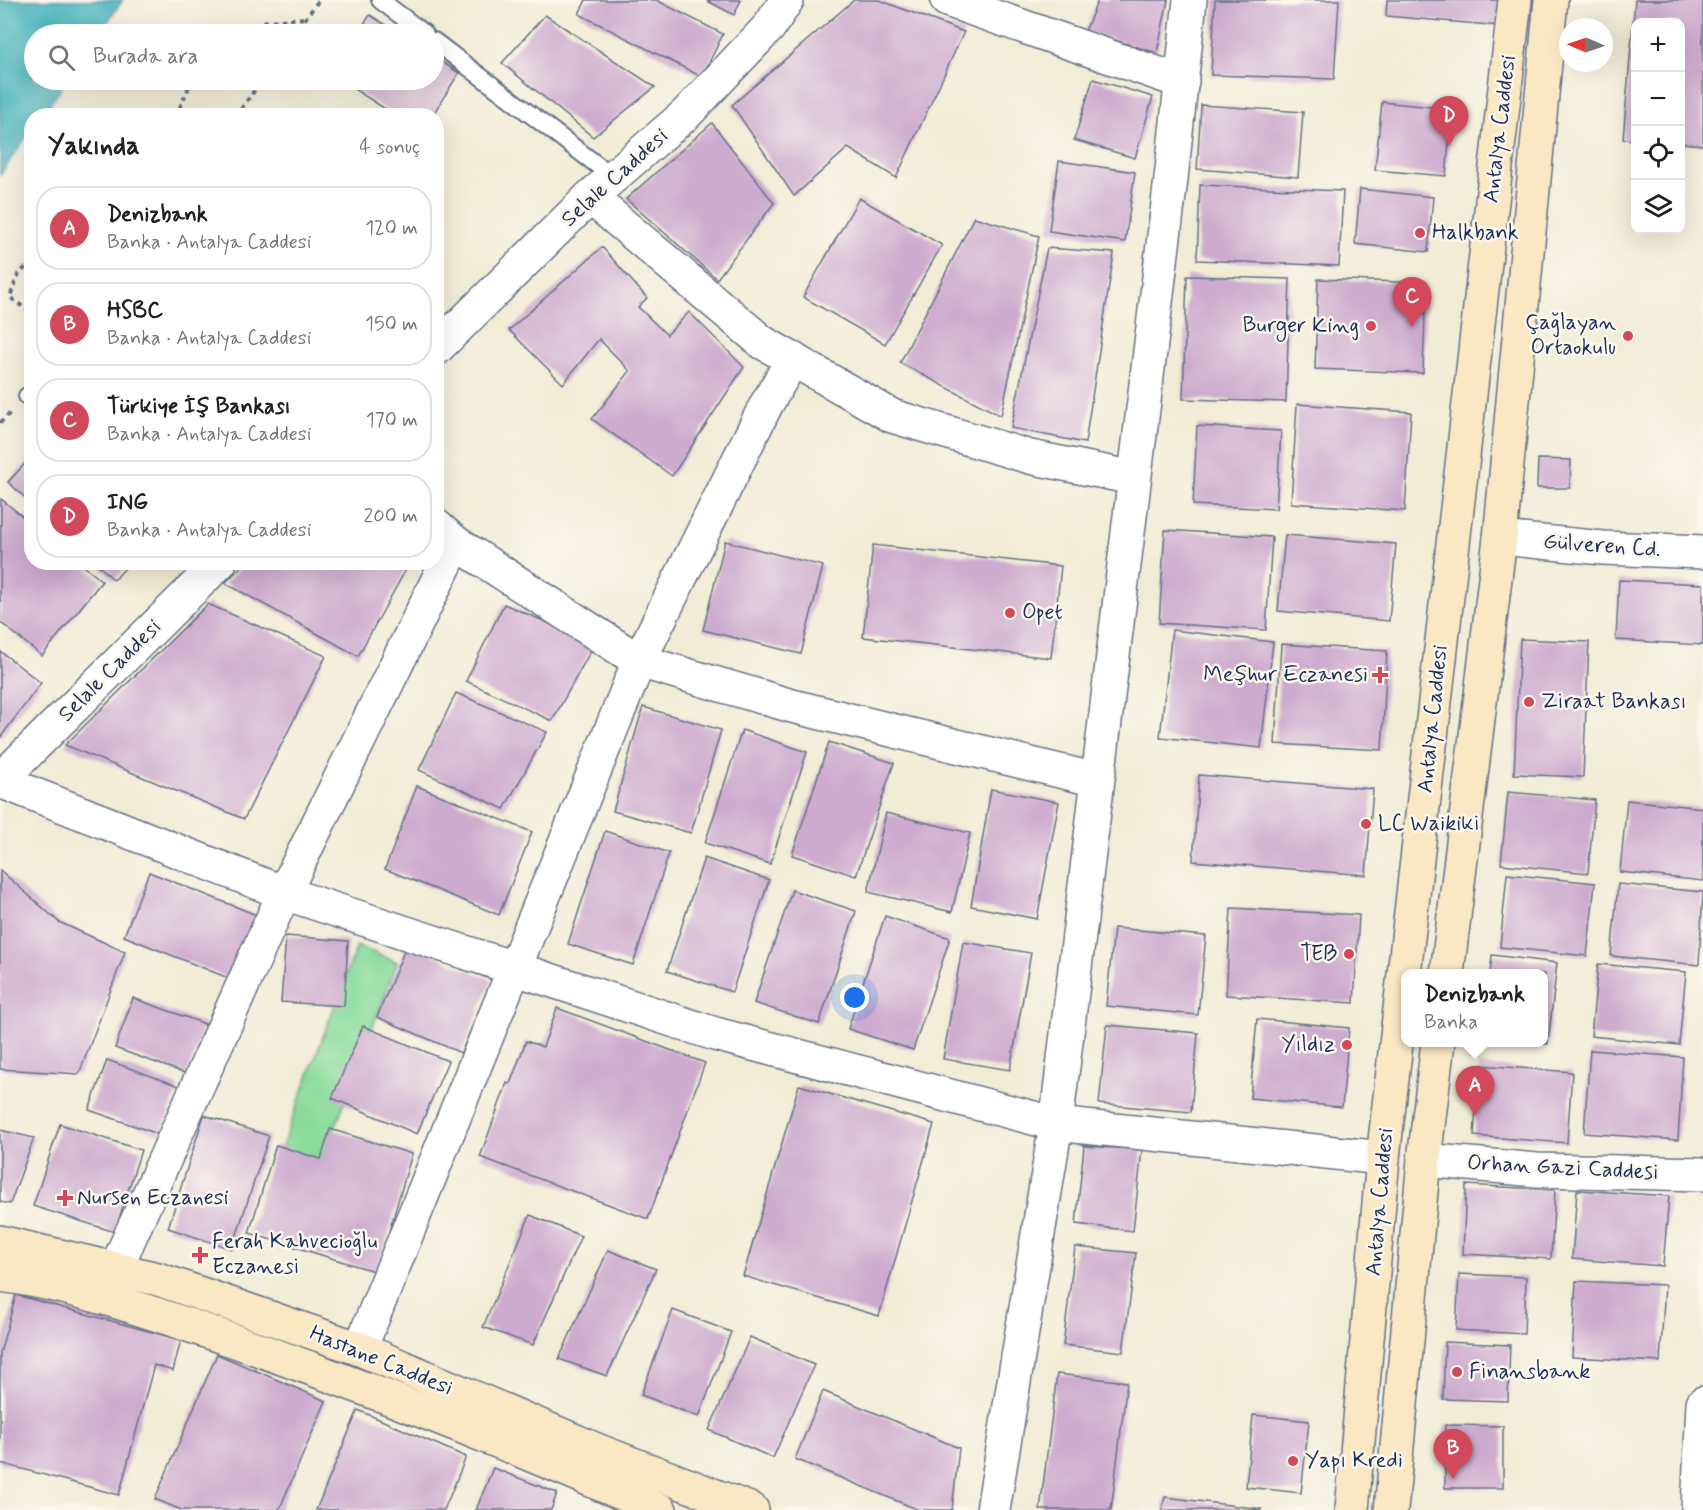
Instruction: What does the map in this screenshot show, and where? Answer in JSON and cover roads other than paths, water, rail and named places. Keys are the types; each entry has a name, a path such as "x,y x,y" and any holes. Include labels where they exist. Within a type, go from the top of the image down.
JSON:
{"main road":[{"name":"Antalya Caddesi","path":"1405,969 1515,0"},
{"name":"Antalya Caddesi","path":"1448,969 1500,538 1551,0"},
{"name":"Antalya Caddesi","path":"1352,1510 1383,1158 1401,1000"},
{"name":"Antalya Caddesi","path":"1390,1510 1424,1160 1437,1047"},
{"name":"Hastane Caddesi","path":"0,1242 158,1279 360,1349 598,1451 752,1510"},
{"name":"Hastane Caddesi","path":"0,1275 100,1298 201,1329 357,1384 534,1455 660,1510"}],"street":[{"name":"Selale Caddesi","path":"444,342 601,187 686,114 769,27 787,0"},
{"path":"947,0 1182,82"},
{"path":"993,1510 1056,1124 1190,0"},
{"path":"601,187 762,342 892,416 1030,457 1134,478"},
{"path":"360,1349 639,661 766,405 793,359"},
{"path":"446,534 639,661 792,706 1097,780"},
{"name":"Gülveren Cd.","path":"1500,538 1603,549 1703,552"},
{"name":"Selale Caddesi","path":"0,780 209,570"},
{"path":"116,1268 430,570"},
{"path":"0,780 284,893 715,1034 1056,1124 1383,1158"},
{"name":"Orhan Gazi Caddesi","path":"1424,1160 1538,1170 1703,1174"},
{"path":"1698,1510 1703,1403"}],"lane":[{"path":"380,0 412,24"},
{"path":"444,50 601,187"}],"water":[{"path":"0,0 123,0 106,24 24,24 24,90 60,90 47,108 24,108 24,140 0,175"}],"place":[{"name":"ING","path":"1449,146"},
{"name":"Halkbank","path":"1420,233"},
{"name":"Burger King","path":"1371,326"},
{"name":"Türkiye İş Bankası","path":"1412,327"},
{"name":"Çağlayan Ortaokulu","path":"1628,336"},
{"name":"Opet","path":"1010,613"},
{"name":"Meşhur Eczanesi","path":"1380,675"},
{"name":"Ziraat Bankası","path":"1529,702"},
{"name":"LC Waikiki","path":"1366,824"},
{"name":"TEB","path":"1349,954"},
{"name":"Yıldız","path":"1347,1045"},
{"name":"Denizbank","path":"1475,1116"},
{"name":"Nursen Eczanesi","path":"65,1198"},
{"name":"Ferah Kahvecioğlu Eczanesi","path":"200,1255"},
{"name":"Finansbank","path":"1457,1372"},
{"name":"Yapı Kredi","path":"1293,1461"},
{"name":"HSBC","path":"1453,1479"}]}
